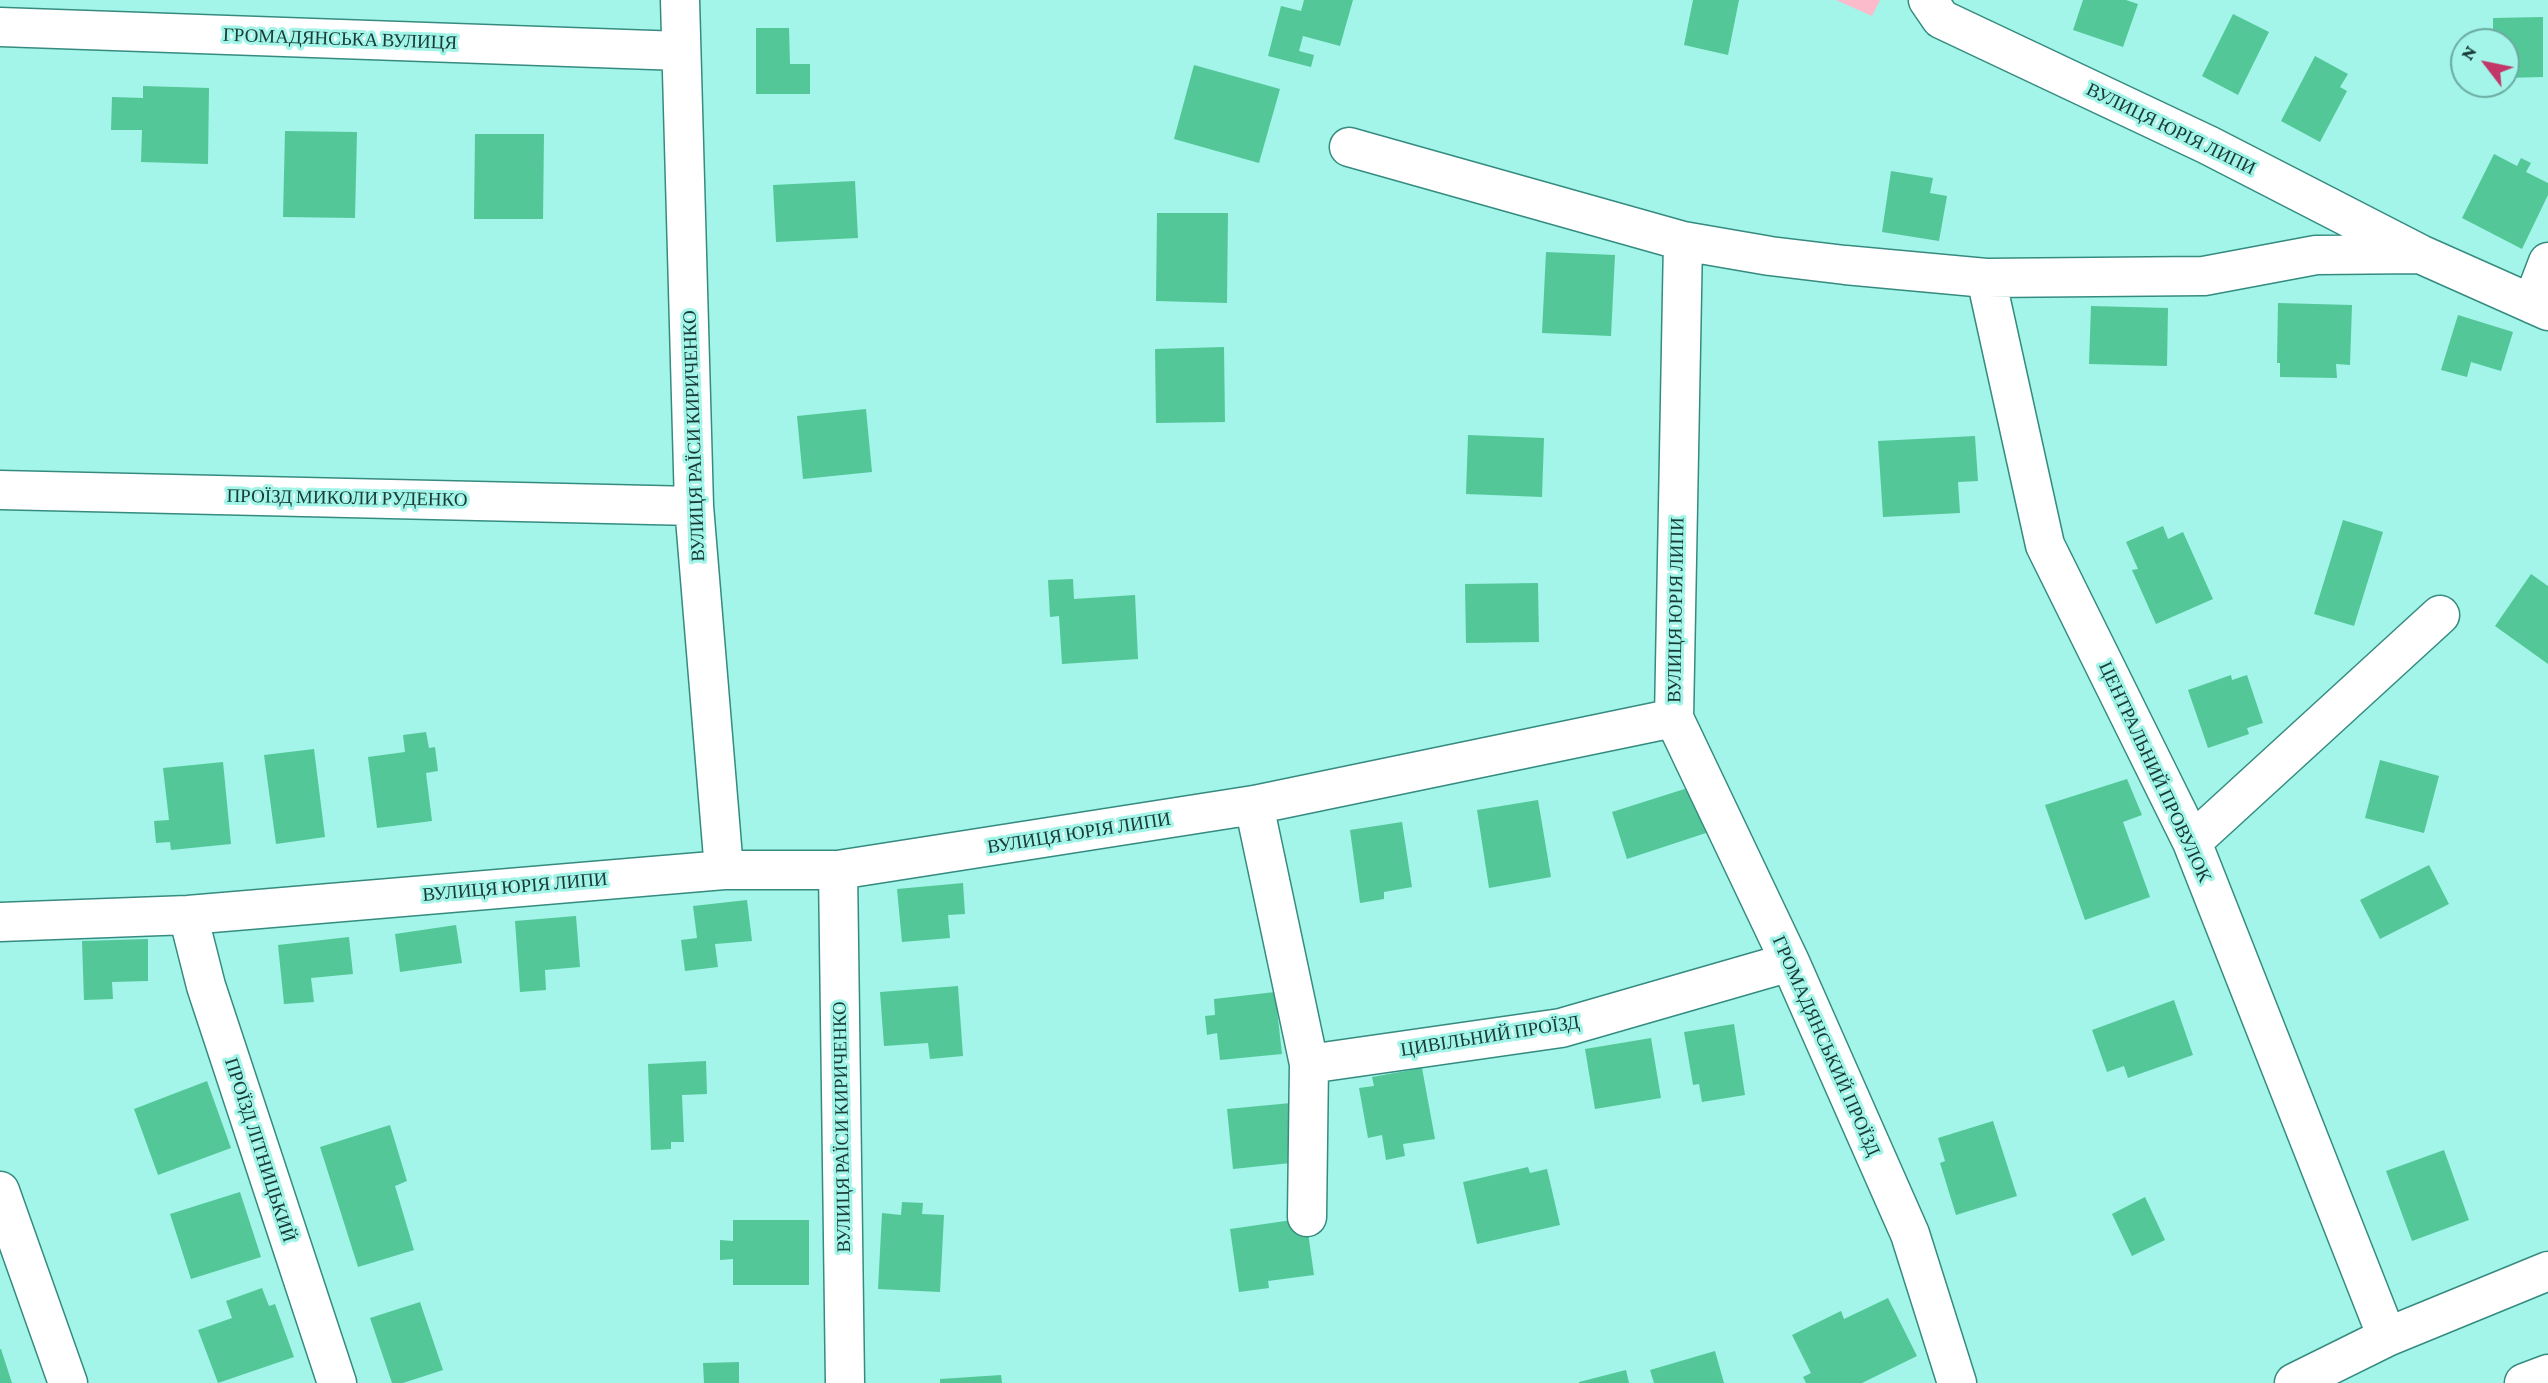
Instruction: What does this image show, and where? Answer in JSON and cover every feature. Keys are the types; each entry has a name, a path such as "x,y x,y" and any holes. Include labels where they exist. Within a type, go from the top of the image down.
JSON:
{"street":[{"name":"ВУЛИЦЯ РАЇСИ КИРИЧЕНКО","path":"680,0 694,506 724,870"},
{"name":"ВУЛИЦЯ ЮРІЯ ЛИПИ","path":"1928,0 1941,19 2208,145 2420,254 2540,308"},
{"name":"ГРОМАДЯНСЬКА ВУЛИЦЯ","path":"0,27 681,51"},
{"name":"ВУЛИЦЯ ЮРІЯ ЛИПИ","path":"1349,148 1683,241 1770,257 1986,278 2204,275 2316,255 2420,254"},
{"name":"ВУЛИЦЯ ЮРІЯ ЛИПИ","path":"0,922 188,915 724,870 838,870 1254,805 1674,718 1683,241"},
{"path":"2540,308 2548,262"},
{"name":"ЦЕНТРАЛЬНИЙ ПРОВУЛОК","path":"1986,278 2045,545 2192,842 2387,1337"},
{"name":"ПРОЇЗД МИКОЛИ РУДЕНКО","path":"0,490 694,506"},
{"path":"2192,842 2440,615"},
{"name":"ГРОМАДЯНСЬКИЙ ПРОЇЗД","path":"1674,718 1790,962 1910,1234 1957,1383"},
{"path":"1254,805 1308,1064 1307,1217"},
{"name":"ВУЛИЦЯ РАЇСИ КИРИЧЕНКО","path":"838,870 845,1383"},
{"name":"ПРОЇЗД ЛІТНИЦЬКИЙ","path":"188,915 206,986 337,1383"},
{"name":"ЦИВІЛЬНИЙ ПРОЇЗД","path":"1308,1064 1561,1028 1790,962"},
{"path":"0,1191 68,1383"},
{"path":"2294,1383 2387,1337 2548,1271"},
{"path":"2524,1383 2548,1374"}],"shaded area":[{"path":"1836,0 1880,0 1872,16"}],"building":[{"path":"1304,0 1353,0 1340,46 1303,36 1299,51 1314,55 1311,67 1268,56 1281,6 1301,11"},
{"path":"1693,0 1739,0 1728,55 1684,45"},
{"path":"2083,0 2126,0 2138,4 2123,47 2073,30"},
{"path":"2233,14 2269,32 2238,95 2202,76"},
{"path":"2543,17 2543,77 2520,78 2520,28 2493,28 2493,18"},
{"path":"756,28 789,28 790,64 810,64 810,94 756,94"},
{"path":"2315,56 2348,74 2340,87 2347,91 2320,142 2281,121"},
{"path":"1194,65 1280,89 1259,163 1174,139"},
{"path":"143,86 209,88 208,164 141,162 142,130 111,130 112,97 143,98"},
{"path":"285,131 357,132 355,218 283,217"},
{"path":"475,134 544,134 543,219 474,219"},
{"path":"2494,154 2517,166 2521,158 2531,163 2526,172 2548,183 2548,195 2522,249 2462,218"},
{"path":"1891,171 1933,178 1930,193 1947,196 1939,241 1882,232"},
{"path":"855,181 858,238 776,242 773,185"},
{"path":"1157,213 1228,213 1227,303 1156,301"},
{"path":"1546,252 1615,255 1611,336 1542,333"},
{"path":"2278,303 2352,305 2350,365 2336,364 2337,378 2280,377 2280,363 2277,363"},
{"path":"2091,306 2168,308 2167,366 2089,364"},
{"path":"2458,315 2513,332 2501,371 2471,362 2467,377 2441,370"},
{"path":"1224,347 1225,422 1156,423 1155,349"},
{"path":"866,409 872,472 803,479 797,416"},
{"path":"1468,435 1544,438 1542,497 1466,494"},
{"path":"1975,436 1978,481 1958,482 1960,513 1883,517 1878,441"},
{"path":"2343,520 2383,532 2354,626 2314,614"},
{"path":"2163,526 2168,539 2183,532 2213,599 2156,624 2132,570 2138,569 2126,542"},
{"path":"2531,574 2548,586 2548,664 2495,626"},
{"path":"1073,579 1074,599 1135,595 1138,659 1062,664 1059,616 1050,617 1048,580"},
{"path":"1538,583 1539,642 1466,643 1465,584"},
{"path":"2231,675 2232,680 2247,675 2263,723 2247,728 2249,734 2208,748 2188,690"},
{"path":"426,732 429,748 435,747 438,771 426,773 432,821 377,828 368,757 405,752 403,735"},
{"path":"314,749 325,837 276,844 264,755"},
{"path":"2380,760 2439,776 2424,833 2365,818"},
{"path":"223,762 231,844 171,850 170,842 156,843 154,821 169,820 163,768"},
{"path":"2127,779 2142,815 2123,822 2150,897 2085,920 2045,805"},
{"path":"1694,786 1709,832 1627,859 1612,812"},
{"path":"1538,800 1551,877 1489,888 1477,810"},
{"path":"1402,822 1412,887 1384,892 1384,899 1360,903 1350,830"},
{"path":"2429,865 2449,904 2380,939 2360,900"},
{"path":"963,883 965,914 948,915 950,938 902,942 897,889"},
{"path":"747,900 752,941 715,944 718,967 685,971 681,940 697,938 693,906"},
{"path":"576,916 580,967 545,970 546,990 520,992 515,921"},
{"path":"456,925 462,963 400,972 395,934"},
{"path":"349,937 353,974 311,978 314,1002 284,1004 278,945"},
{"path":"148,939 148,981 112,982 113,999 84,1000 82,941"},
{"path":"958,986 963,1056 930,1059 928,1043 884,1046 880,992"},
{"path":"1275,992 1282,1054 1220,1060 1217,1033 1207,1035 1205,1016 1215,1015 1214,999"},
{"path":"2174,1000 2193,1055 2128,1078 2124,1066 2107,1072 2092,1030"},
{"path":"1734,1024 1745,1095 1702,1102 1699,1084 1693,1085 1684,1032"},
{"path":"1651,1038 1661,1098 1595,1109 1585,1049"},
{"path":"706,1061 707,1094 682,1095 684,1142 671,1142 671,1149 651,1150 648,1064"},
{"path":"1422,1068 1435,1139 1403,1144 1405,1156 1386,1160 1382,1135 1368,1138 1359,1088 1374,1086 1372,1077"},
{"path":"207,1081 231,1148 158,1175 134,1109"},
{"path":"1291,1103 1300,1162 1233,1169 1227,1109"},
{"path":"1993,1121 2017,1196 1956,1215 1940,1163 1945,1161 1938,1138"},
{"path":"390,1125 407,1181 395,1186 414,1250 358,1267 320,1147"},
{"path":"2444,1150 2469,1220 2412,1241 2386,1171"},
{"path":"1528,1167 1530,1173 1547,1169 1560,1225 1477,1244 1463,1182"},
{"path":"240,1192 261,1257 191,1279 170,1214"},
{"path":"2145,1197 2165,1240 2132,1256 2112,1214"},
{"path":"902,1202 923,1203 922,1214 944,1215 940,1292 878,1289 882,1213 901,1215"},
{"path":"1306,1218 1314,1275 1268,1281 1269,1288 1239,1292 1230,1229"},
{"path":"733,1220 809,1220 809,1285 733,1285 733,1259 720,1260 720,1240 733,1241"},
{"path":"262,1288 269,1306 275,1304 294,1357 218,1383 198,1330 232,1318 226,1301"},
{"path":"1888,1298 1917,1356 1862,1383 1806,1383 1803,1377 1811,1373 1792,1335 1841,1311 1844,1319"},
{"path":"420,1302 443,1370 403,1383 392,1383 370,1318"},
{"path":"1,1349 12,1383 0,1383"},
{"path":"1715,1351 1724,1383 1654,1383 1650,1370"},
{"path":"739,1362 739,1383 704,1383 703,1363"},
{"path":"1626,1370 1629,1383 1579,1383 1579,1382"},
{"path":"1001,1375 1002,1383 940,1383 940,1379"}]}
